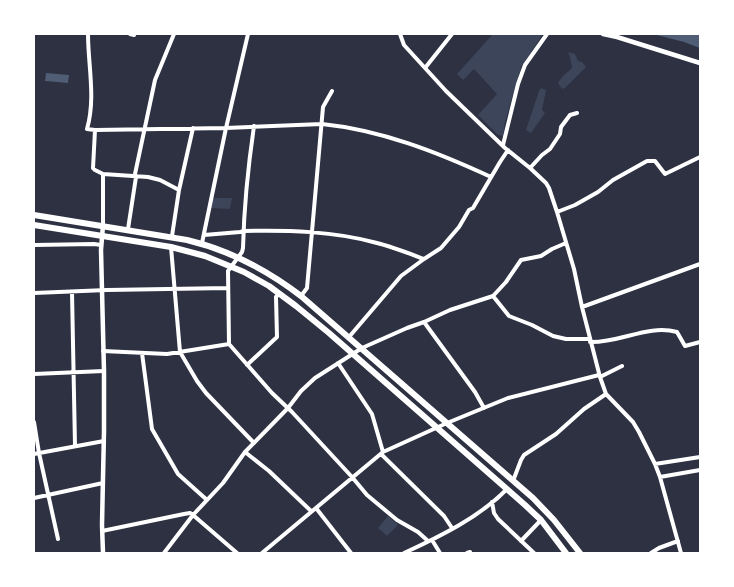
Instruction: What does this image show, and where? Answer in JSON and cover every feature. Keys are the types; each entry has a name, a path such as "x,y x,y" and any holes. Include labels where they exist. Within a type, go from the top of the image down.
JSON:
{"highway":[{"path":"34,215 172,236 202,243 238,257 266,272 301,296 533,498 554,520 580,553"},
{"path":"34,225 171,247 196,253 232,266 279,293 395,390 436,428 526,505 566,553"}],"street":[{"path":"88,34 92,90 87,129 145,130 322,124 345,126 396,138 492,177"},
{"path":"128,229 135,174 155,80 174,34"},
{"path":"202,243 248,34"},
{"path":"394,34 400,35 404,45 446,92 484,129 530,168 549,188 574,269 599,376 606,394 633,422 655,464 681,553"},
{"path":"425,68 452,34"},
{"path":"503,145 518,84 525,65 547,34"},
{"path":"603,34 700,63"},
{"path":"301,296 307,288 323,107 332,90"},
{"path":"530,168 550,149 560,134 561,127 570,115 577,113"},
{"path":"254,126 249,159 243,248 228,271 229,344 367,495 402,524 430,540 440,553"},
{"path":"172,236 179,190 193,128"},
{"path":"95,130 93,168 95,170 103,174 148,177 160,180 179,190"},
{"path":"349,337 401,276 441,248 459,227 469,210 473,208 508,150"},
{"path":"557,212 575,206 613,180 647,162 655,161 666,174 700,157"},
{"path":"103,174 101,245 104,371 103,553"},
{"path":"204,235 277,230 337,235 376,242 424,259"},
{"path":"164,553 245,452 315,378 362,348 450,310 493,296 506,282 521,260 541,256 566,243"},
{"path":"34,245 101,245"},
{"path":"171,247 180,352 206,393 254,443"},
{"path":"582,307 700,264"},
{"path":"34,293 228,288"},
{"path":"72,292 76,446"},
{"path":"247,365 277,337 276,297 279,293"},
{"path":"493,296 509,316 553,336 566,339 606,341 659,330 670,330 677,332 685,346 700,342"},
{"path":"424,322 475,392 484,408"},
{"path":"103,351 167,354 229,344"},
{"path":"142,353 152,429 178,474 207,500"},
{"path":"338,363 372,414 382,453 444,516 452,528"},
{"path":"262,553 382,453 447,423 512,397 599,376 622,366"},
{"path":"34,374 104,371"},
{"path":"513,481 524,455 556,434 584,409 606,394"},
{"path":"34,422 36,453 58,539"},
{"path":"36,453 104,441"},
{"path":"245,452 313,510 351,553"},
{"path":"655,464 700,457"},
{"path":"660,477 700,470"},
{"path":"34,498 103,483"},
{"path":"404,553 414,551 467,520 507,489"},
{"path":"492,502 494,513 498,519 534,553"},
{"path":"102,531 190,513 237,553"},
{"path":"521,541 540,520"},
{"path":"651,553 678,540"}],"shaded area":[{"path":"493,34 543,34 521,67 505,122 503,136 498,135 478,115 497,94 474,69 463,80 457,74"},
{"path":"653,34 700,34 700,48 684,42"},
{"path":"568,52 575,54 578,61 582,62 586,67 562,89 558,83 572,68"},
{"path":"46,73 69,75 68,83 45,81"},
{"path":"541,88 546,90 542,110 545,113 531,133 526,130"},
{"path":"232,198 230,209 211,208 213,199"},
{"path":"388,516 398,525 387,536 378,528"}]}
